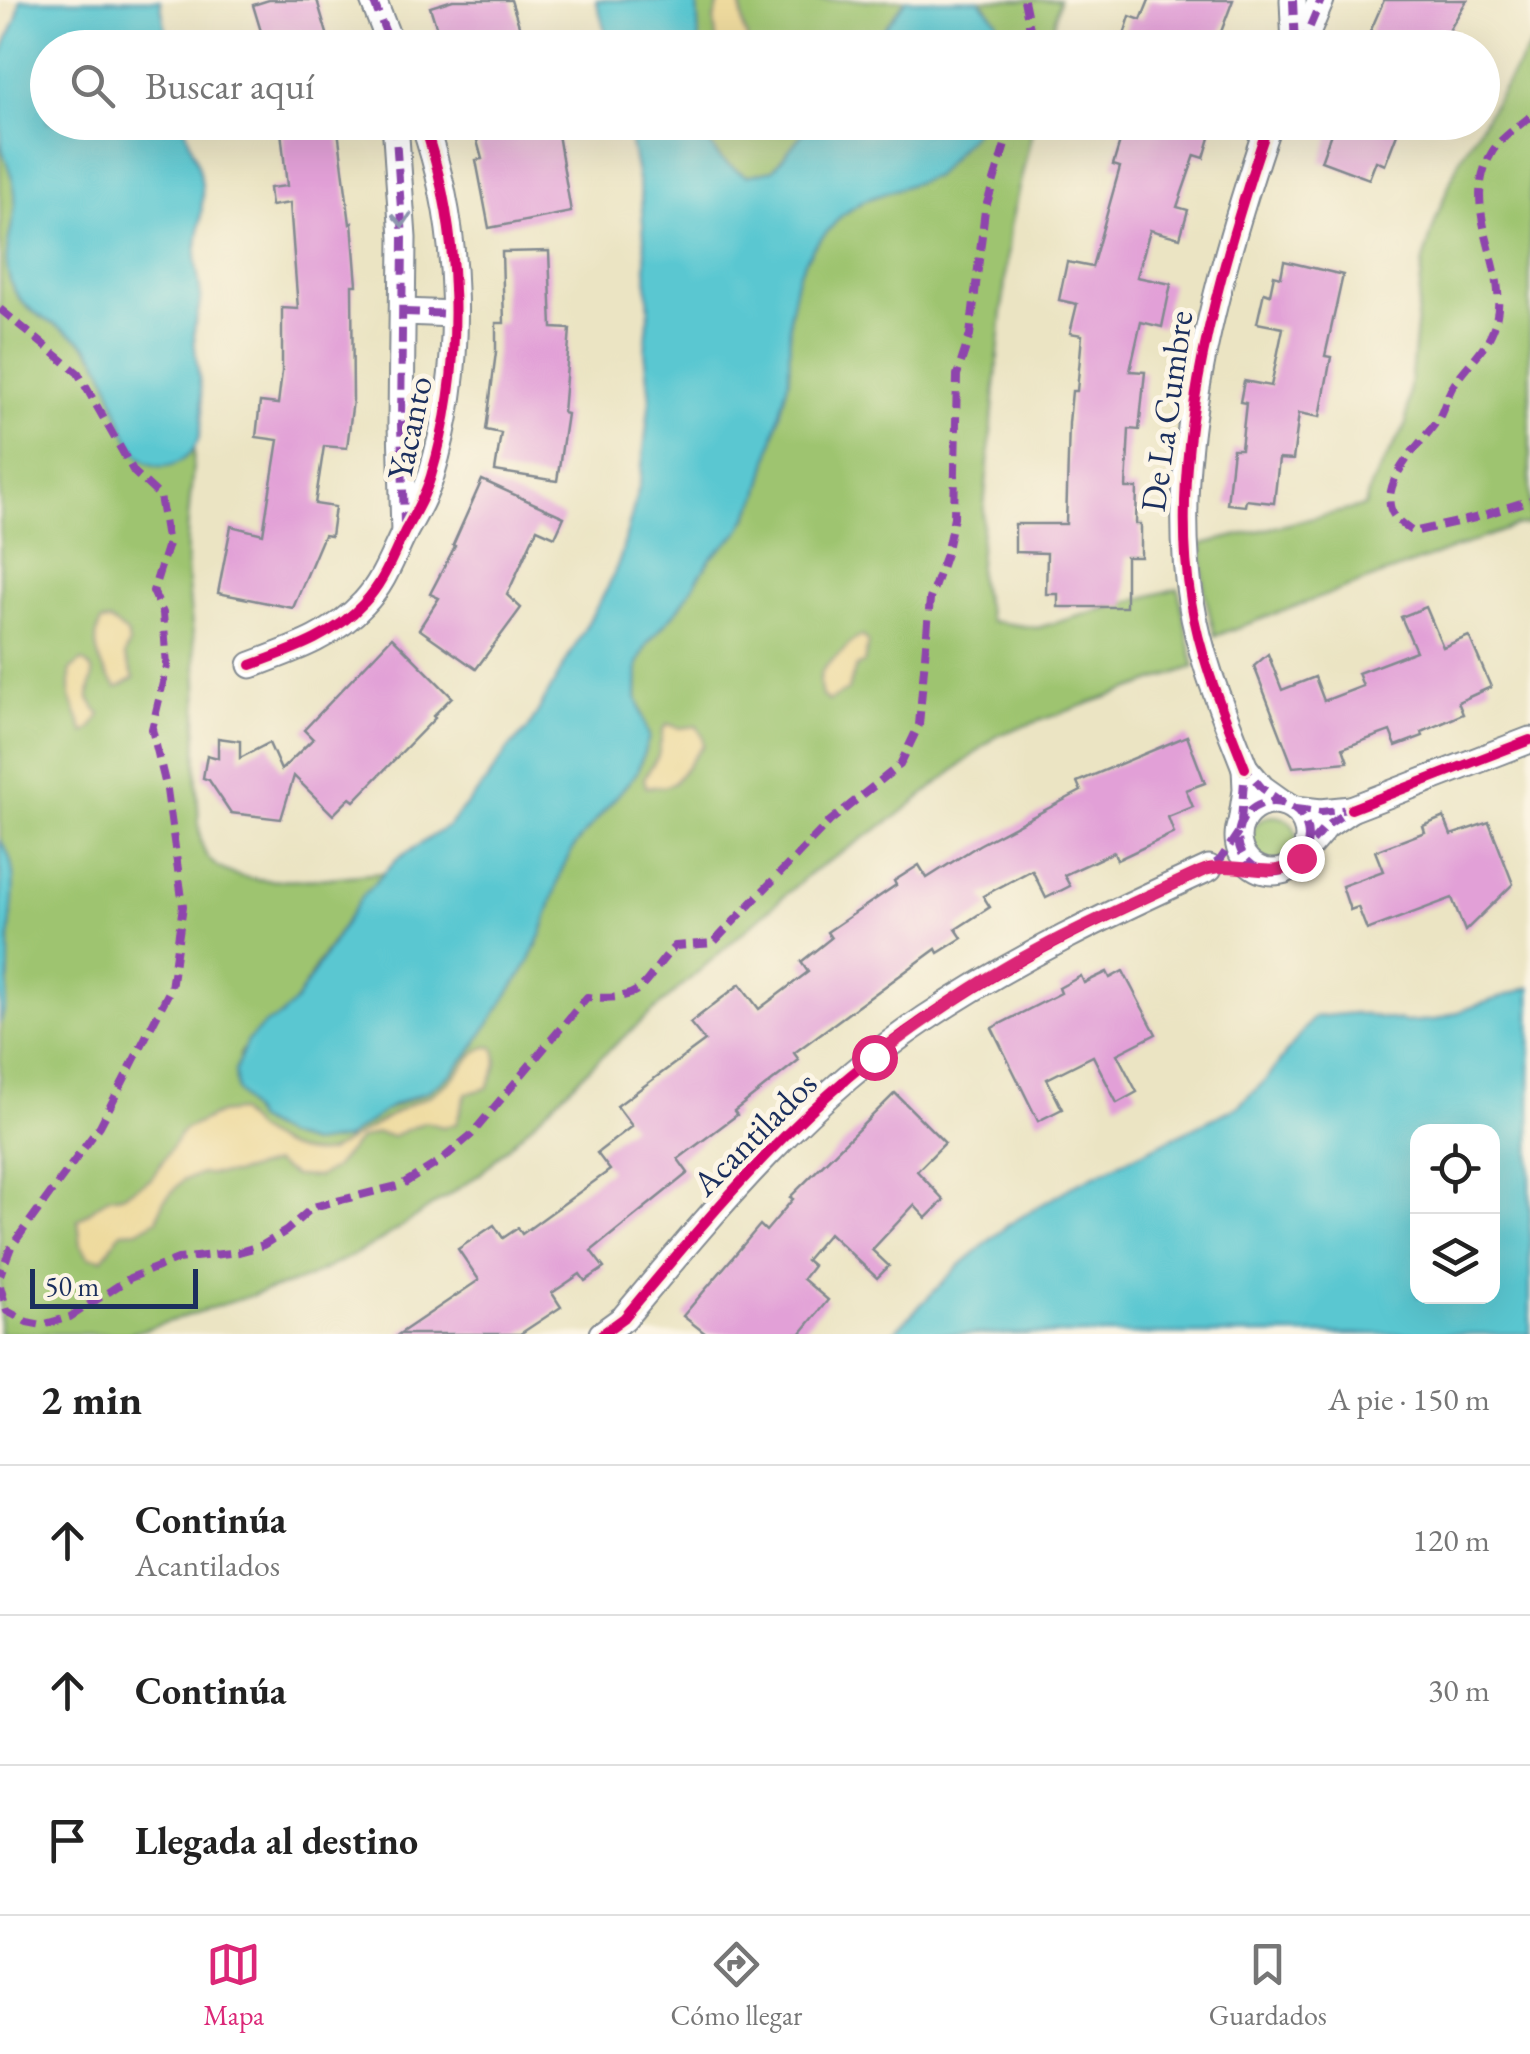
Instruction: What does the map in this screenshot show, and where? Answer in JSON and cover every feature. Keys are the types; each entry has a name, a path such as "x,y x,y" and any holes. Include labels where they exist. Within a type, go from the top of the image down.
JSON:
{"street":[{"path":"373,0 384,30"},
{"path":"1293,0 1296,30"},
{"path":"1307,30 1321,0"},
{"name":"Yacanto","path":"396,140 403,238 404,533"},
{"name":"Yacanto","path":"251,665 312,641 347,619 376,589 396,556 431,477 444,425 454,314 450,230 429,140"},
{"name":"De La Cumbre","path":"1245,768 1201,647 1191,601 1185,520 1187,468 1200,379 1220,284 1264,140"},
{"path":"404,312 454,314"},
{"path":"1245,768 1242,852 1264,871 1285,870 1294,865 1326,826 1351,809 1530,740"},
{"path":"1245,768 1307,827 1306,849"},
{"path":"1209,868 1220,860 1253,808 1263,803 1321,812 1351,809"},
{"path":"1209,868 1255,867"},
{"name":"Acantilados","path":"602,1334 620,1326 746,1174 836,1088 923,1020 1040,948 1209,868"}],"green space":[{"path":"697,0 906,0 883,30 698,30"},
{"path":"979,0 1059,0 1053,30 997,30 988,9"},
{"path":"1530,46 1530,524 1515,526 1215,636 1204,590 1202,544 1365,506 1370,487 1406,424 1423,261 1438,213 1471,140 1500,140 1500,94"},
{"path":"797,140 773,170 747,176 729,166 710,142"},
{"path":"967,140 1030,140 1010,226 980,550 978,576 990,621 1037,628 1178,588 1194,667 998,735 897,816 809,874 600,1058 480,1174 375,1244 307,1278 129,1334 0,1334 0,142 15,178 16,205 8,271 17,296 91,351 114,392 134,450 186,458 194,448 187,557 197,684 199,826 205,853 223,870 267,880 386,873 343,927 295,1002 252,1039 239,1056 255,1119 284,1136 311,1144 428,1091 450,1075 472,1049 528,964 562,869 575,845 637,772 649,737 637,697 638,664 647,644 680,607 711,558 747,519 759,495 789,378 790,313 798,275 812,249 841,216 865,200 935,176"},
{"path":"1274,816 1290,823 1297,839 1290,855 1274,862 1258,855 1251,839 1258,823"}],"sand":[{"path":"720,0 740,0 744,30 715,30"},
{"path":"110,621 127,633 125,656 134,678 117,688 102,665 96,639 101,622"},
{"path":"862,636 868,641 864,663 856,667 848,690 829,701 822,696 820,687 823,670"},
{"path":"82,661 91,669 89,699 100,715 84,733 70,697 70,670"},
{"path":"668,724 680,728 697,726 703,745 674,783 646,787 644,778 658,756 663,729"},
{"path":"486,1047 494,1047 496,1053 494,1073 487,1088 466,1094 456,1124 443,1127 425,1122 393,1136 376,1133 358,1140 333,1169 317,1177 294,1176 274,1163 233,1174 202,1174 183,1180 163,1202 157,1220 137,1231 121,1232 103,1259 89,1257 81,1245 78,1220 109,1197 122,1195 151,1179 183,1130 219,1113 238,1111 278,1144 304,1152 329,1152 431,1095"}],"water":[{"path":"20,0 160,0 166,30 30,30 30,140 189,140 202,183 196,256 200,295 194,331 202,411 196,445 185,458 170,465 154,465 137,452 94,354 72,334 23,302 8,273 7,248 15,198 2,148 1,57"},
{"path":"596,0 697,0 698,30 605,30"},
{"path":"906,0 979,0 997,20 998,30 883,30"},
{"path":"630,140 708,140 729,166 747,176 773,170 797,140 967,140 935,176 865,200 841,216 812,249 798,275 790,313 789,378 759,495 739,532 711,558 680,607 647,644 638,664 637,697 649,737 637,772 575,845 562,869 528,964 472,1050 450,1075 428,1091 393,1105 345,1139 311,1144 284,1136 255,1119 237,1090 235,1071 247,1041 296,1001 360,899 397,859 448,826 528,729 620,559 640,483 650,399 641,195"},
{"path":"0,840 11,861 14,884 8,988 0,1024"},
{"path":"1530,987 1530,1334 892,1334 959,1266 1008,1225 1076,1184 1237,1107 1264,1082 1314,1017 1354,1013 1406,1022 1435,1020"}],"building":[{"path":"269,0 317,0 326,30 261,30 253,5"},
{"path":"453,0 511,0 520,30 437,30 430,7"},
{"path":"1149,0 1233,0 1222,30 1126,30 1130,16 1141,20"},
{"path":"1384,0 1467,0 1450,30 1371,30"},
{"path":"282,140 339,140 357,285 352,285 353,400 347,448 324,446 315,504 335,507 331,536 324,535 293,608 218,593 231,526 263,534 278,440 256,437 260,402 278,404 282,308 298,309 290,203 271,206 269,188 287,186"},
{"path":"477,140 559,140 571,212 489,228 476,160 482,159"},
{"path":"1121,140 1209,140 1204,158 1195,155 1177,207 1188,210 1180,238 1150,230 1137,277 1171,284 1162,327 1141,322 1130,371 1145,372 1139,430 1129,429 1126,488 1137,488 1136,524 1141,524 1141,557 1126,557 1126,607 1058,607 1058,594 1046,594 1047,553 1015,552 1015,524 1066,524 1069,423 1072,391 1077,391 1082,335 1070,333 1077,304 1059,300 1067,262 1092,267 1120,167 1113,165"},
{"path":"1329,140 1395,140 1385,165 1376,161 1369,179 1321,161"},
{"path":"549,251 552,328 570,329 563,413 567,414 557,481 495,471 501,433 486,430 496,323 504,323 502,252"},
{"path":"1284,261 1343,275 1325,356 1331,357 1320,417 1299,413 1293,460 1279,459 1274,503 1246,500 1245,506 1227,504 1233,449 1241,449 1246,403 1240,402 1244,381 1271,386 1283,328 1257,323 1264,292 1270,294 1274,275 1281,277"},
{"path":"482,480 564,517 555,537 537,529 507,595 521,608 476,669 419,629 439,598 430,594"},
{"path":"1426,607 1443,647 1469,636 1491,687 1458,702 1463,714 1422,732 1423,736 1396,746 1390,731 1343,748 1348,762 1293,767 1254,666 1268,654 1282,690 1315,677 1324,701 1363,686 1358,673 1416,651 1401,617"},
{"path":"392,637 452,697 435,718 354,801 350,798 333,815 294,776 281,819 231,813 209,780 203,778 207,755 218,758 218,738 240,741 240,758 269,743 281,770 313,739 304,730"},
{"path":"1187,736 1205,783 1186,790 1193,807 1168,817 1174,833 1117,860 1114,852 1064,875 1070,886 1046,898 1032,870 983,896 990,907 956,929 962,938 938,953 936,949 794,1053 799,1060 734,1111 737,1115 678,1159 688,1173 591,1251 604,1268 585,1281 580,1274 552,1293 561,1307 520,1334 399,1334 479,1280 458,1249 494,1225 503,1238 518,1228 522,1234 610,1170 597,1153 632,1126 617,1106 705,1041 690,1023 740,984 759,1009 808,972 801,962 831,938 827,932 919,865 927,878 979,845 1081,791 1077,782"},
{"path":"1444,817 1451,835 1489,822 1513,884 1465,931 1452,898 1367,930 1358,907 1350,910 1342,886 1383,871 1375,851 1425,832 1423,826"},
{"path":"1123,971 1156,1034 1117,1054 1137,1092 1117,1103 1093,1056 1047,1079 1062,1109 1038,1121 992,1028 1061,993 1059,988 1081,976 1084,983 1107,972 1110,978"},
{"path":"895,1093 945,1143 917,1171 944,1200 926,1218 914,1205 872,1250 889,1266 877,1278 829,1233 806,1260 813,1266 803,1279 828,1300 800,1334 706,1334 683,1316 760,1225 766,1231 793,1199 790,1197"}],"marked path":[{"path":"373,0 385,30"},
{"path":"1024,0 1030,30"},
{"path":"1293,0 1294,30"},
{"path":"1308,30 1321,0"},
{"path":"1530,117 1494,149 1482,177 1483,222 1498,290 1498,312 1491,334 1452,387 1439,418 1403,464 1393,485 1390,508 1413,532 1530,500"},
{"path":"396,140 403,238 404,523"},
{"path":"0,1286 7,1311 42,1325 70,1317 130,1278 178,1259 239,1252 263,1245 313,1207 401,1185 439,1162 471,1135 587,997 632,993 675,946 713,943 830,821 900,765 919,725 930,599 954,517 957,375 970,335 985,210 1006,140"},
{"path":"0,309 78,373 134,472 160,496 168,544 153,591 163,613 167,666 152,729 167,790 183,906 171,988 100,1126 11,1247 0,1275"},
{"path":"404,312 454,314"},
{"path":"1241,821 1245,768 1262,788 1283,803"},
{"path":"1273,802 1298,812 1308,837 1298,862 1273,872 1248,862 1238,837 1248,812 1273,802"},
{"path":"1295,809 1351,809 1326,826 1306,849"},
{"path":"1238,833 1220,860 1209,868 1255,867"}],"cycle path":[{"path":"251,665 326,633 364,603 387,569 431,476 450,389 454,298 445,208 429,140"},
{"path":"1245,768 1195,623 1185,543 1186,483 1202,359 1233,236 1263,140"},
{"path":"1351,809 1530,740"},
{"path":"602,1334 624,1318 764,1157 882,1049 960,996 1029,956 1209,868"}],"route":[{"path":"874,1057 986,980 1112,913 1209,868 1255,867 1275,872 1301,858"}]}
